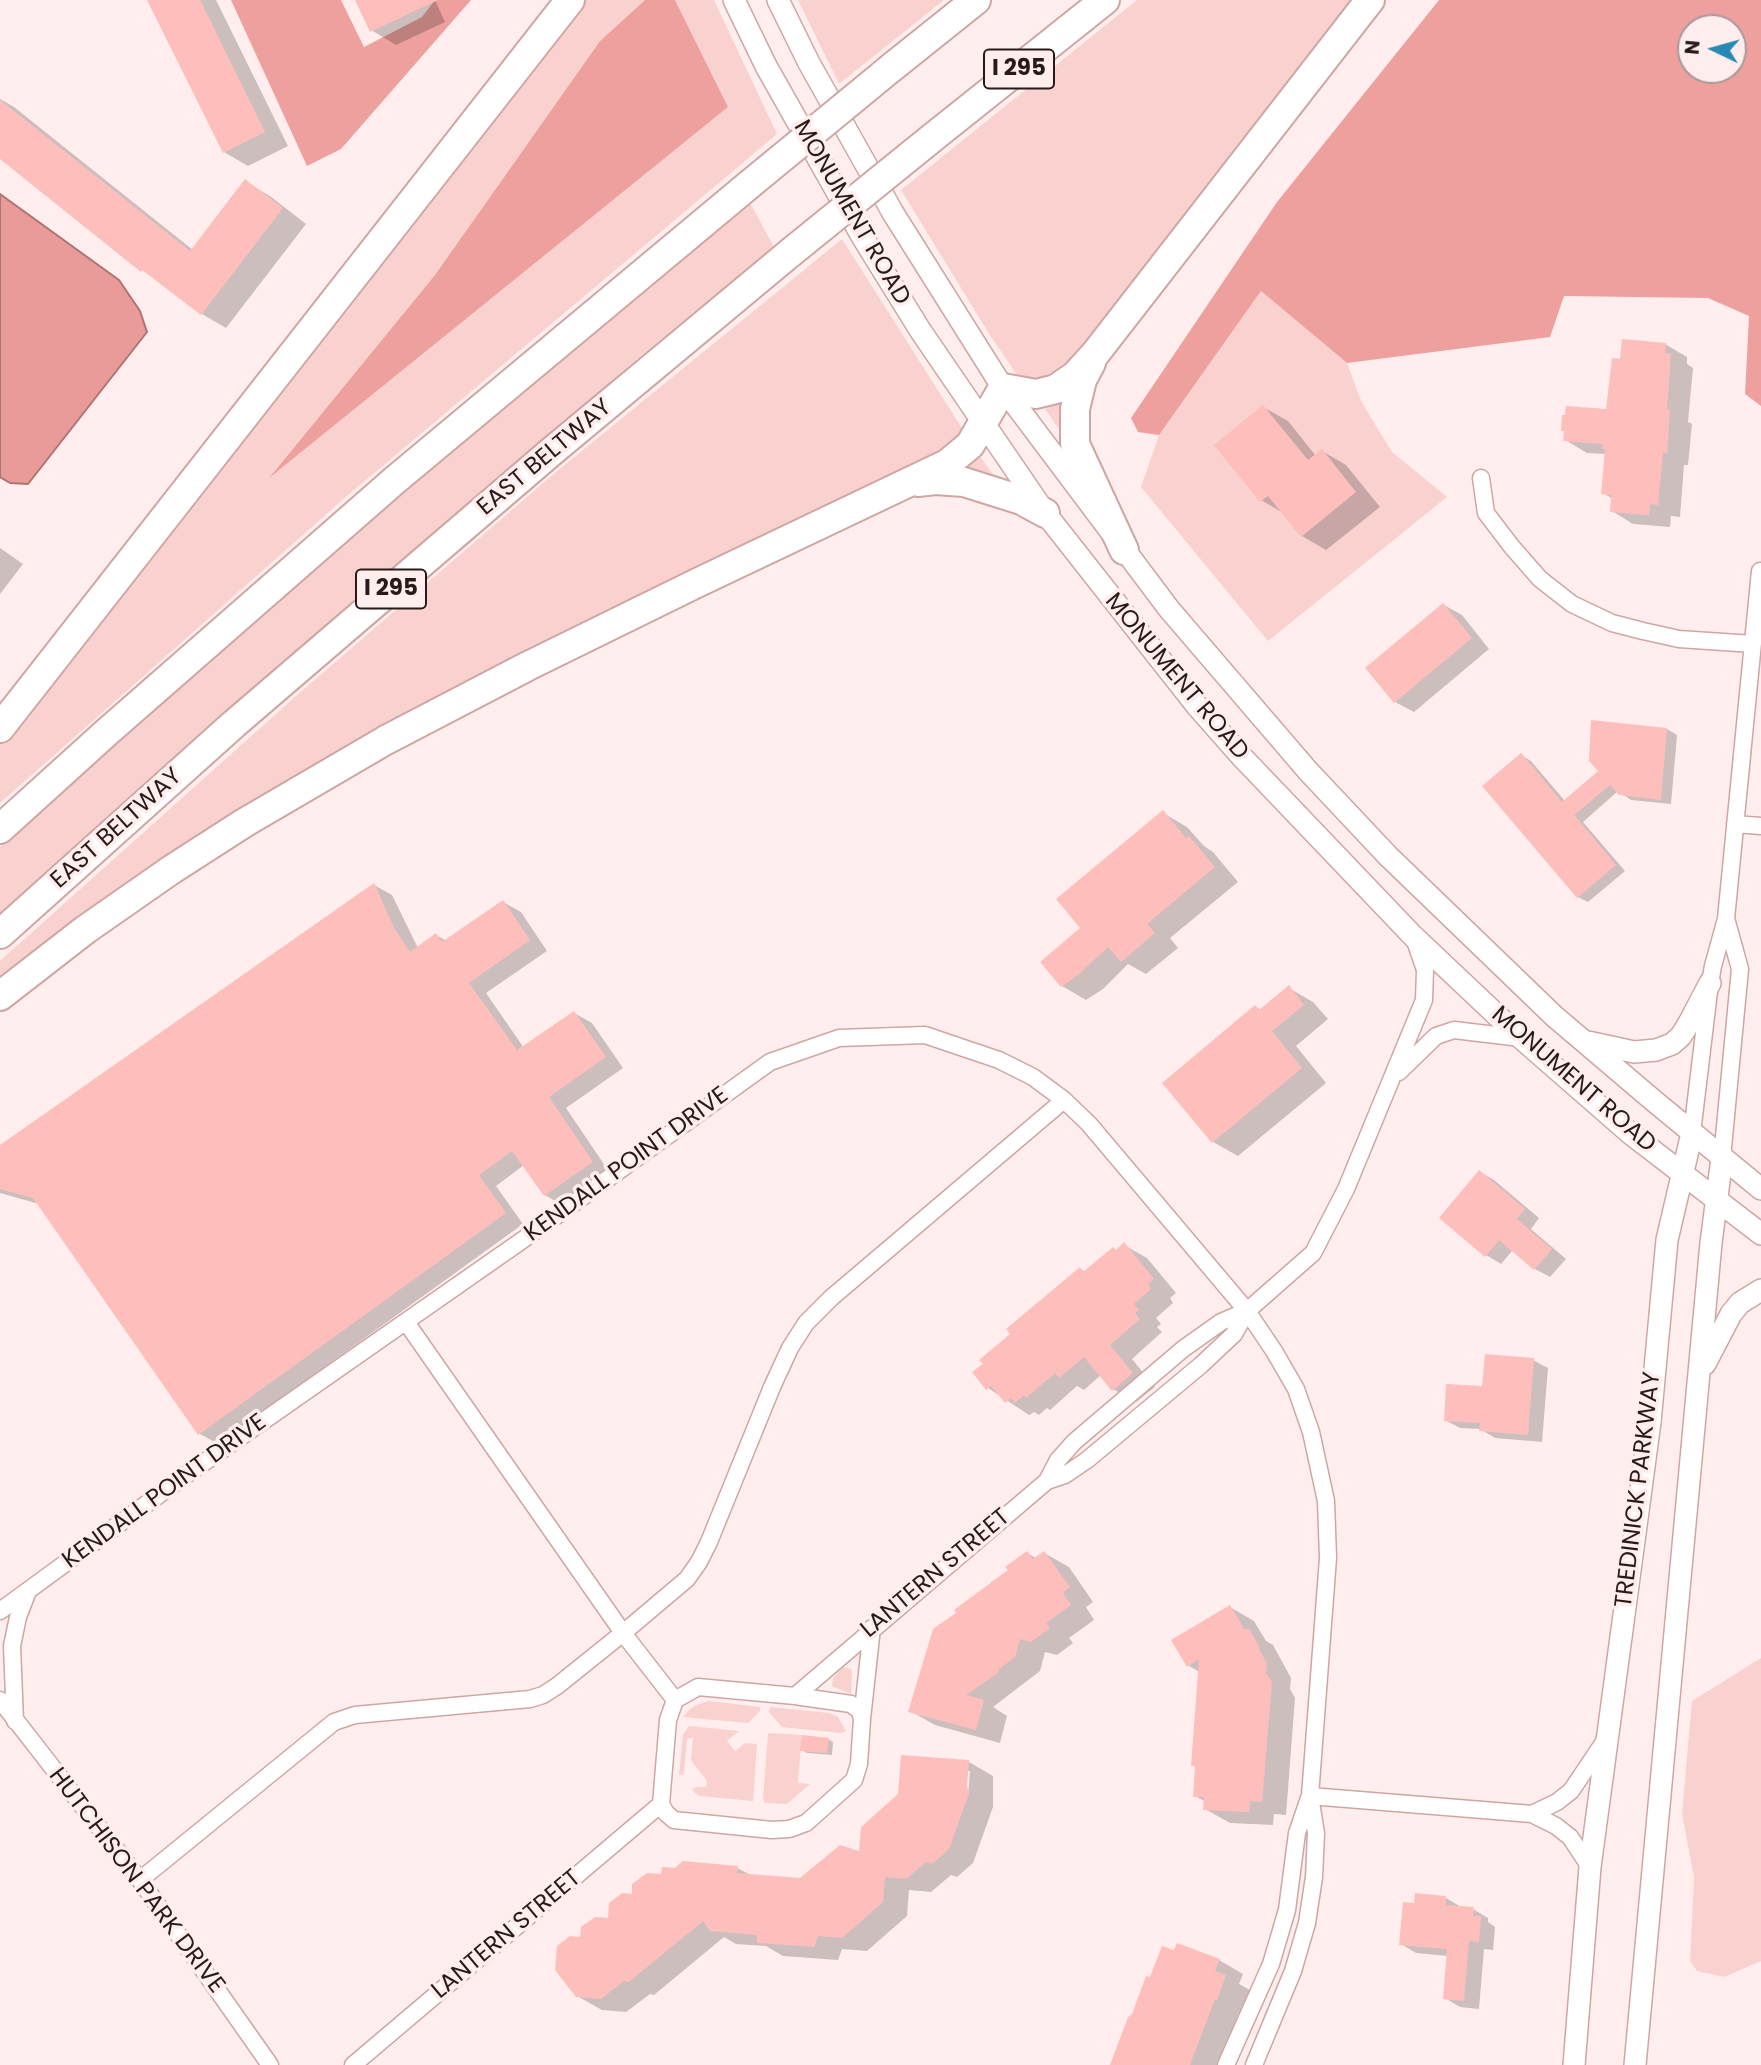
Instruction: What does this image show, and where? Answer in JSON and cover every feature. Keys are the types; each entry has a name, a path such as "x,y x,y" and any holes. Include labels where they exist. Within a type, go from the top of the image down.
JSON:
{"highway":[{"path":"0,728 570,0"},
{"path":"0,829 395,480 976,0"},
{"name":"EAST BELTWAY","path":"0,934 266,697 561,443 790,253 1105,0"},
{"path":"0,996 85,930 171,870 244,823 386,740 528,666 947,464 970,445 1003,388 1036,394 1056,389 1076,375 1370,0"},
{"path":"1095,354 1082,380 1075,409 1075,444 1124,550"},
{"path":"904,484 935,480 964,482 1021,500 1045,513"}],"main road":[{"name":"MONUMENT ROAD","path":"734,0 766,66 863,237 920,330 1045,513 1189,695 1242,757 1413,936 1521,1038 1682,1174 1761,1234"},
{"name":"MONUMENT ROAD","path":"778,0 809,63 892,213 1003,388 1178,619 1308,771 1433,900 1554,1016 1761,1189"},
{"path":"1584,1041 1634,1052 1656,1050 1672,1044 1689,1023 1710,982"},
{"name":"TREDINICK PARKWAY","path":"1574,2065 1590,1867 1650,1422 1667,1240 1692,1133"},
{"name":"TREDINICK PARKWAY","path":"1635,2065 1711,1243 1722,1158"},
{"path":"1699,1376 1731,1314 1740,1303 1761,1290"}],"street":[{"path":"1480,478 1486,513 1540,579 1572,604 1612,623 1643,631 1679,639 1753,645"},
{"name":"TREDINICK PARKWAY","path":"1692,1133 1710,982 1726,919 1760,570"},
{"path":"1735,824 1761,826"},
{"name":"TREDINICK PARKWAY","path":"1722,1158 1740,969 1726,919"},
{"name":"LANTERN STREET","path":"795,1696 1046,1481 1058,1460 1074,1442 1143,1383 1183,1349 1221,1322 1247,1311 1313,1254 1346,1189 1424,1000 1425,970 1413,936"},
{"path":"1390,1081 1436,1036 1454,1030 1521,1038"},
{"name":"KENDALL POINT DRIVE","path":"0,1611 186,1475 406,1322 770,1062 839,1038 925,1035 999,1060 1033,1077 1064,1100 1089,1124 1247,1311"},
{"path":"139,1880 334,1721 355,1715 530,1699 557,1686 623,1633 687,1579 699,1562 772,1387 790,1348 806,1324 831,1298 1064,1100"},
{"path":"1247,1311 1296,1389 1311,1432 1326,1501 1328,1558 1310,1796 1316,1833 1314,1877 1307,1923 1293,1971 1254,2065"},
{"name":"LANTERN STREET","path":"1046,1481 1065,1475 1087,1460 1201,1365 1234,1334 1247,1311"},
{"path":"406,1322 623,1633 675,1700"},
{"path":"0,1714 16,1721 12,1646 18,1616 28,1591"},
{"path":"862,1719 860,1711 851,1704 698,1687 675,1700 668,1720 661,1804 674,1820 772,1830 789,1829 806,1823 853,1780 859,1764 872,1628"},
{"name":"HUTCHISON PARK DRIVE","path":"0,1700 139,1880 270,2065"},
{"path":"1532,1814 1557,1802 1571,1791 1606,1739"},
{"path":"1310,1796 1532,1814 1556,1826 1570,1837 1590,1867"},
{"path":"1226,2065 1271,1964 1287,1910 1297,1833 1310,1796"},
{"name":"LANTERN STREET","path":"354,2065 661,1804"}],"shaded area":[{"path":"231,0 341,0 364,47 422,17 435,0 471,0 341,149 307,166"},
{"path":"582,0 645,0 600,41 435,275 272,474 728,107 675,0 714,0 777,134 348,495 0,803 0,742"},
{"path":"645,0 675,0 728,107 269,478 435,275 600,41"},
{"path":"798,0 944,0 839,84"},
{"path":"1137,0 1360,0 1113,317 1057,377 1024,382 991,337 901,190"},
{"path":"1439,0 1761,0 1761,406 1745,394 1749,316 1708,298 1564,296 1550,337 1347,363 1261,291 1159,435 1138,432 1131,418 1277,202"},
{"path":"0,194 119,280 140,311 147,332 28,484 10,483 0,477"},
{"path":"750,203 774,247 638,358 218,722 0,916 0,847 222,645 598,325"},
{"path":"842,239 965,433 953,448 547,650 0,985 0,961 296,696 556,472"},
{"path":"1261,291 1347,363 1362,403 1392,452 1447,497 1268,641 1141,487 1159,435"},
{"path":"1063,401 1062,432 1061,432 1045,409"},
{"path":"979,455 994,476 993,477 963,470"},
{"path":"1761,1658 1761,1961 1724,1977 1697,1971 1690,1961 1694,1877 1682,1814 1692,1701"},
{"path":"843,1667 851,1669 852,1672 851,1694 832,1686 833,1678"},
{"path":"709,1701 760,1707 760,1711 748,1723 683,1717 696,1705"},
{"path":"770,1707 829,1713 838,1717 846,1731 841,1733 782,1727 769,1712"},
{"path":"689,1726 739,1731 727,1741 735,1751 745,1743 757,1744 753,1801 700,1796 695,1793 692,1789 706,1787 707,1781 691,1760 693,1738 687,1739 684,1772 679,1775 683,1734"},
{"path":"768,1733 802,1735 798,1783 810,1784 787,1804 765,1803 763,1799"}],"building":[{"path":"147,0 200,0 265,132 223,153"},
{"path":"355,0 438,0 370,32"},
{"path":"0,100 190,251 245,179 283,208 201,315 142,270 141,272 0,159"},
{"path":"1622,339 1666,343 1665,353 1671,354 1667,453 1663,453 1658,505 1650,504 1649,515 1610,512 1611,495 1601,494 1605,449 1602,449 1603,444 1563,441 1564,431 1561,431 1562,415 1565,415 1566,406 1606,409 1612,358 1620,359"},
{"path":"1263,405 1308,460 1322,449 1356,492 1301,537 1268,496 1260,502 1214,445"},
{"path":"1443,603 1472,638 1394,703 1365,668"},
{"path":"1591,720 1667,728 1661,800 1619,795 1610,785 1574,815 1616,865 1577,898 1482,786 1521,753 1562,802 1598,771 1589,761"},
{"path":"1163,810 1215,867 1147,924 1155,933 1121,962 1108,947 1061,987 1040,962 1080,928 1056,899"},
{"path":"374,883 394,928 410,952 436,933 442,942 503,900 530,940 469,983 517,1050 574,1011 606,1057 549,1097 593,1162 544,1196 512,1151 479,1175 506,1213 198,1435 33,1198 0,1189 0,1145"},
{"path":"1289,985 1304,1005 1272,1031 1302,1068 1212,1143 1162,1083 1255,1005 1259,1010"},
{"path":"1479,1170 1525,1209 1517,1219 1552,1249 1534,1270 1499,1240 1485,1257 1439,1218"},
{"path":"1124,1242 1154,1279 1148,1284 1151,1289 1134,1304 1139,1310 1135,1313 1140,1319 1110,1345 1133,1373 1112,1391 1084,1357 1059,1378 1055,1373 1026,1398 1024,1395 1015,1403 1011,1398 1005,1403 991,1386 986,1390 972,1372 983,1364 979,1360 1010,1334 1006,1329 1080,1267 1083,1272 1113,1247 1116,1250"},
{"path":"1485,1354 1534,1358 1528,1435 1479,1431 1480,1423 1444,1421 1446,1384 1482,1386"},
{"path":"1027,1551 1033,1559 1044,1551 1070,1587 1063,1593 1071,1605 1046,1623 1050,1628 1031,1642 1020,1639 1015,1657 966,1695 984,1700 976,1730 908,1712 933,1629 1008,1570 1005,1567"},
{"path":"1230,1605 1244,1629 1249,1629 1259,1646 1267,1663 1266,1673 1272,1682 1262,1802 1250,1801 1249,1812 1203,1810 1204,1797 1193,1797 1195,1766 1191,1766 1199,1659 1187,1667 1171,1640"},
{"path":"802,1735 829,1738 827,1753 800,1751"},
{"path":"901,1755 969,1760 969,1793 949,1849 932,1864 926,1862 906,1879 885,1877 883,1902 842,1938 818,1936 814,1947 757,1943 757,1935 710,1931 703,1921 629,1982 624,1981 601,1999 576,1997 555,1970 557,1946 570,1936 580,1937 581,1927 595,1917 608,1918 609,1903 622,1893 632,1894 632,1884 647,1873 661,1874 662,1867 675,1868 683,1861 738,1866 737,1873 800,1878 840,1845 859,1851 861,1827 898,1794"},
{"path":"1415,1893 1446,1896 1446,1905 1474,1907 1473,1916 1481,1916 1479,1942 1469,1941 1464,2001 1443,1999 1447,1949 1399,1945 1403,1902 1414,1903"},
{"path":"1177,1943 1220,1959 1215,1971 1226,1975 1190,2065 1110,2065 1128,2017 1132,2014 1146,1976 1150,1977 1162,1946 1174,1950"}]}
